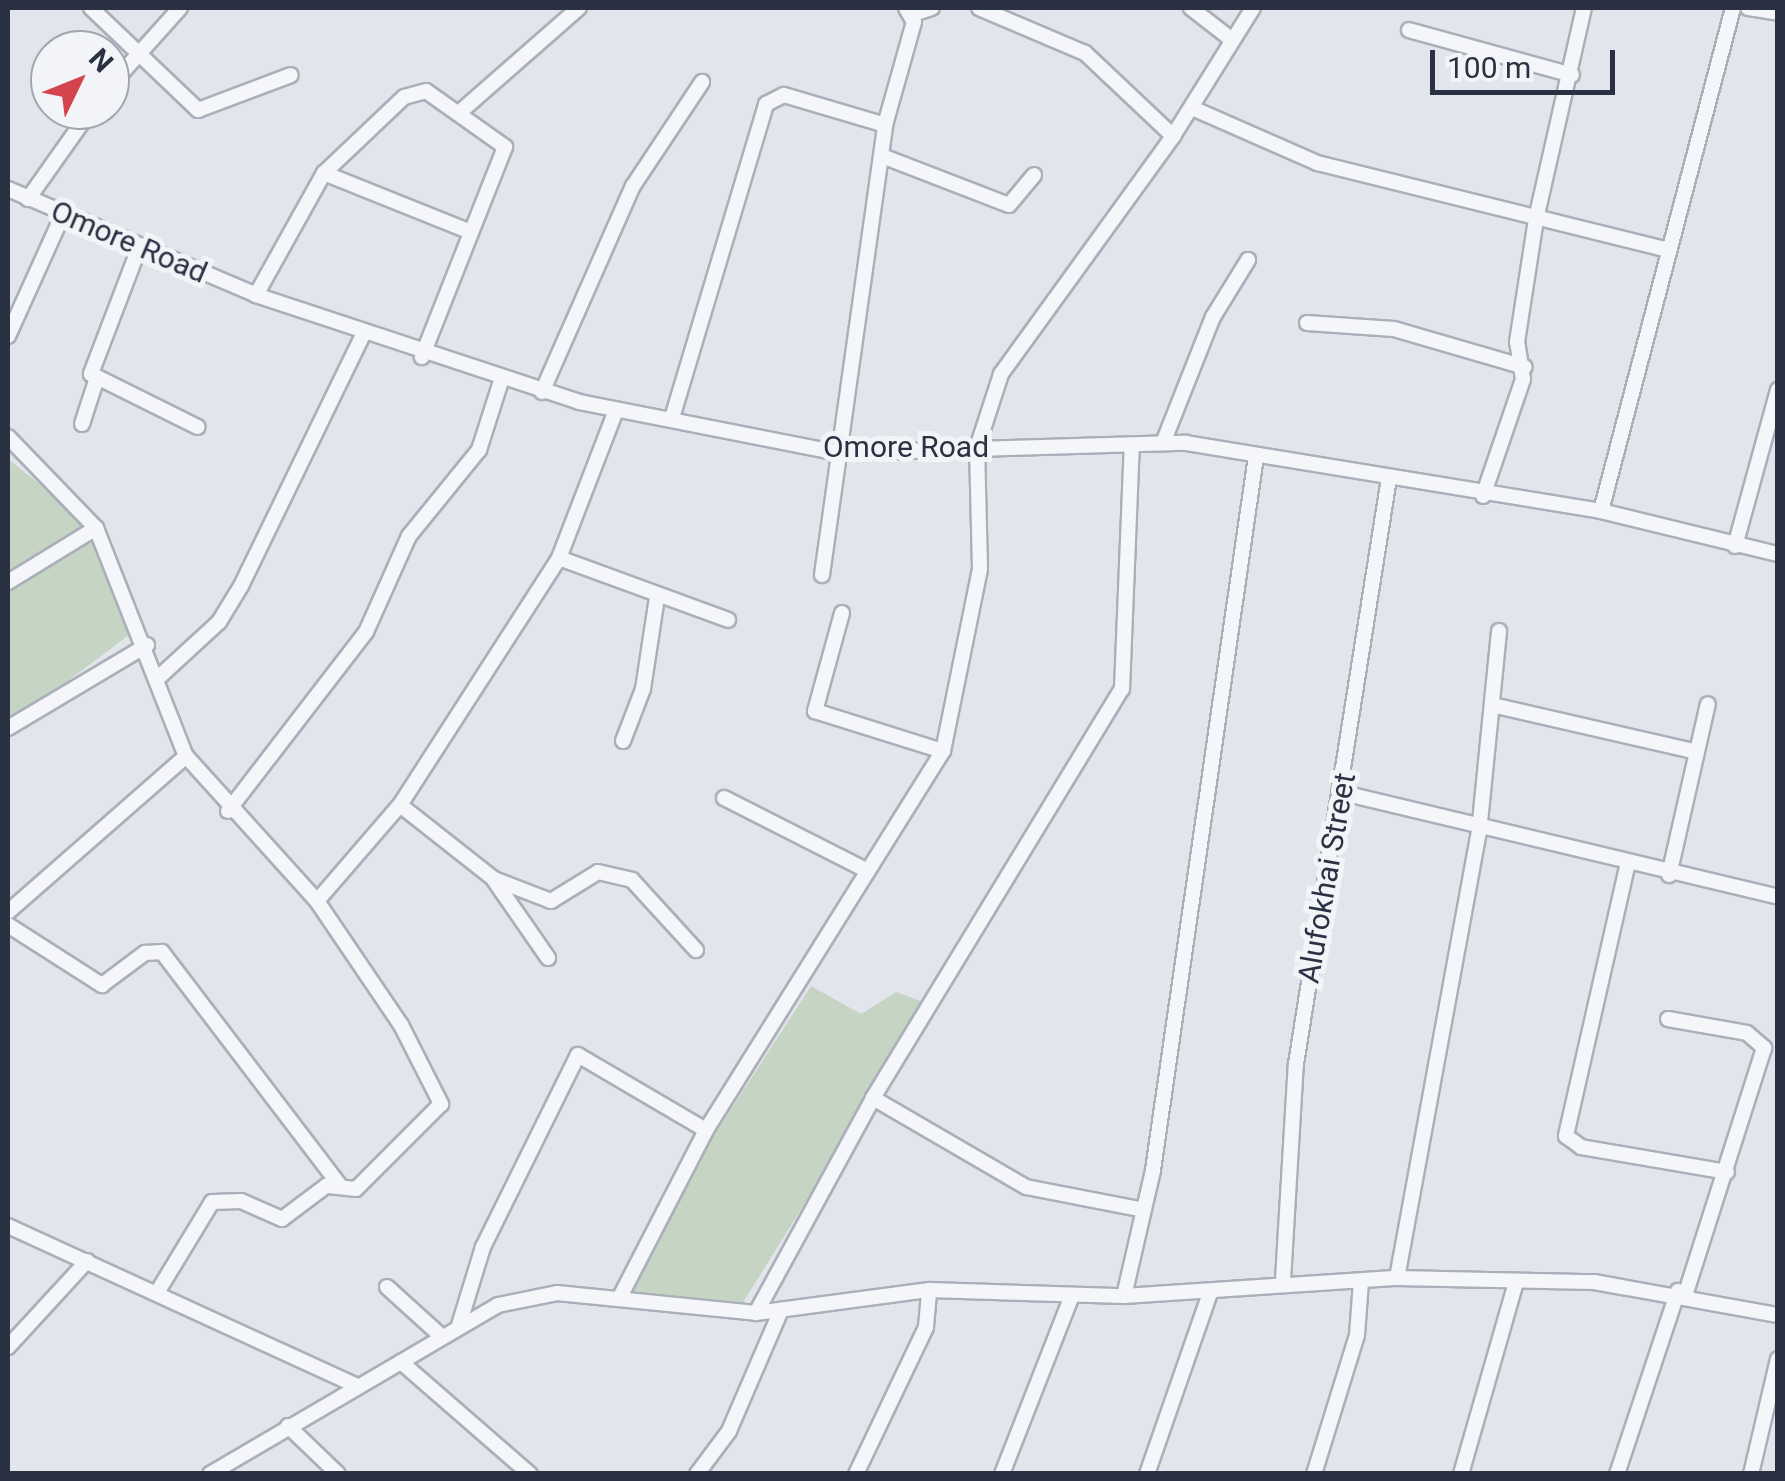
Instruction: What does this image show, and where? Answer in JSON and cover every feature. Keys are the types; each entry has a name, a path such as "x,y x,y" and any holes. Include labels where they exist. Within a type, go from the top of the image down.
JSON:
{"street":[{"path":"91,8 198,110 291,76"},
{"path":"130,62 180,8"},
{"path":"460,112 579,8"},
{"path":"822,575 885,125 909,11 932,8"},
{"path":"979,8 1086,53 1173,136"},
{"path":"1191,8 1227,36"},
{"path":"621,1295 706,1130 943,751 980,569 977,448 1002,374 1173,136 1192,108 1227,36 1253,8"},
{"path":"1483,496 1525,367 1517,342 1536,219 1572,75 1584,8"},
{"path":"1600,510 1663,302 1668,250 1733,8"},
{"path":"1748,8 1778,13"},
{"path":"1410,30 1572,75"},
{"path":"542,392 633,186 702,82"},
{"path":"256,295 324,173 404,96 426,91 504,147 422,357"},
{"path":"672,418 766,104 784,95 885,125"},
{"path":"1192,108 1317,163 1668,250"},
{"path":"28,199 76,130"},
{"path":"882,156 1009,205 1034,174"},
{"path":"324,173 471,232"},
{"name":"Omore Road","path":"8,189 139,248 422,357 616,410 840,453 1163,444 1256,456 1483,496 1600,510 1778,554"},
{"path":"8,336 63,214"},
{"path":"82,424 96,380 90,364 139,248"},
{"path":"1163,444 1212,317 1248,260"},
{"path":"1306,323 1394,329 1525,367"},
{"path":"158,678 219,622 242,586 364,333"},
{"path":"96,380 198,427"},
{"path":"228,811 366,632 410,536 479,450 502,381"},
{"path":"1735,546 1778,390"},
{"path":"317,901 400,805 559,558 616,410"},
{"path":"8,437 96,528 147,645 186,756 228,811 317,901 401,1025 441,1104 356,1189 326,1186 282,1219 241,1200 212,1202 158,1291"},
{"path":"756,1313 873,1098 1122,689 1132,446"},
{"path":"1124,1296 1144,1210 1256,456"},
{"name":"Alufokhai Street","path":"1283,1280 1296,1064 1343,793 1389,478"},
{"path":"8,582 96,528"},
{"path":"559,558 657,598 728,620"},
{"path":"623,741 643,689 657,598"},
{"path":"842,613 815,711 943,751"},
{"path":"1397,1278 1479,832 1500,631"},
{"path":"8,728 147,645"},
{"path":"1668,875 1708,704"},
{"path":"1492,705 1697,752"},
{"path":"8,912 186,756"},
{"path":"1343,793 1479,832 1778,897"},
{"path":"724,798 868,871"},
{"path":"400,805 494,879 548,958"},
{"path":"1626,867 1566,1136 1581,1147 1727,1172"},
{"path":"494,879 560,900 612,872 663,908 696,950"},
{"path":"8,924 102,985 144,953 162,952 340,1186"},
{"path":"1617,1474 1682,1292 1699,1230 1727,1172 1764,1048 1748,1032 1668,1019"},
{"path":"459,1325 483,1247 578,1054 706,1130"},
{"path":"873,1098 1026,1186 1144,1210"},
{"path":"8,1226 158,1291 355,1385"},
{"path":"8,1347 87,1261"},
{"path":"210,1474 459,1325 557,1293 621,1295 756,1313 929,1290 1124,1296 1210,1293 1283,1280 1361,1282 1397,1278 1682,1292 1778,1315"},
{"path":"1314,1474 1356,1335 1361,1282"},
{"path":"1461,1474 1515,1286"},
{"path":"387,1287 441,1336"},
{"path":"856,1474 926,1328 929,1290"},
{"path":"1148,1474 1210,1293"},
{"path":"1002,1474 1072,1295"},
{"path":"697,1474 729,1431 781,1310"},
{"path":"1752,1474 1778,1360"},
{"path":"401,1362 530,1474"},
{"path":"288,1426 338,1474"}],"green space":[{"path":"8,459 89,523 133,632 8,726"},
{"path":"811,986 861,1014 896,992 929,1004 742,1304 610,1296"}]}
